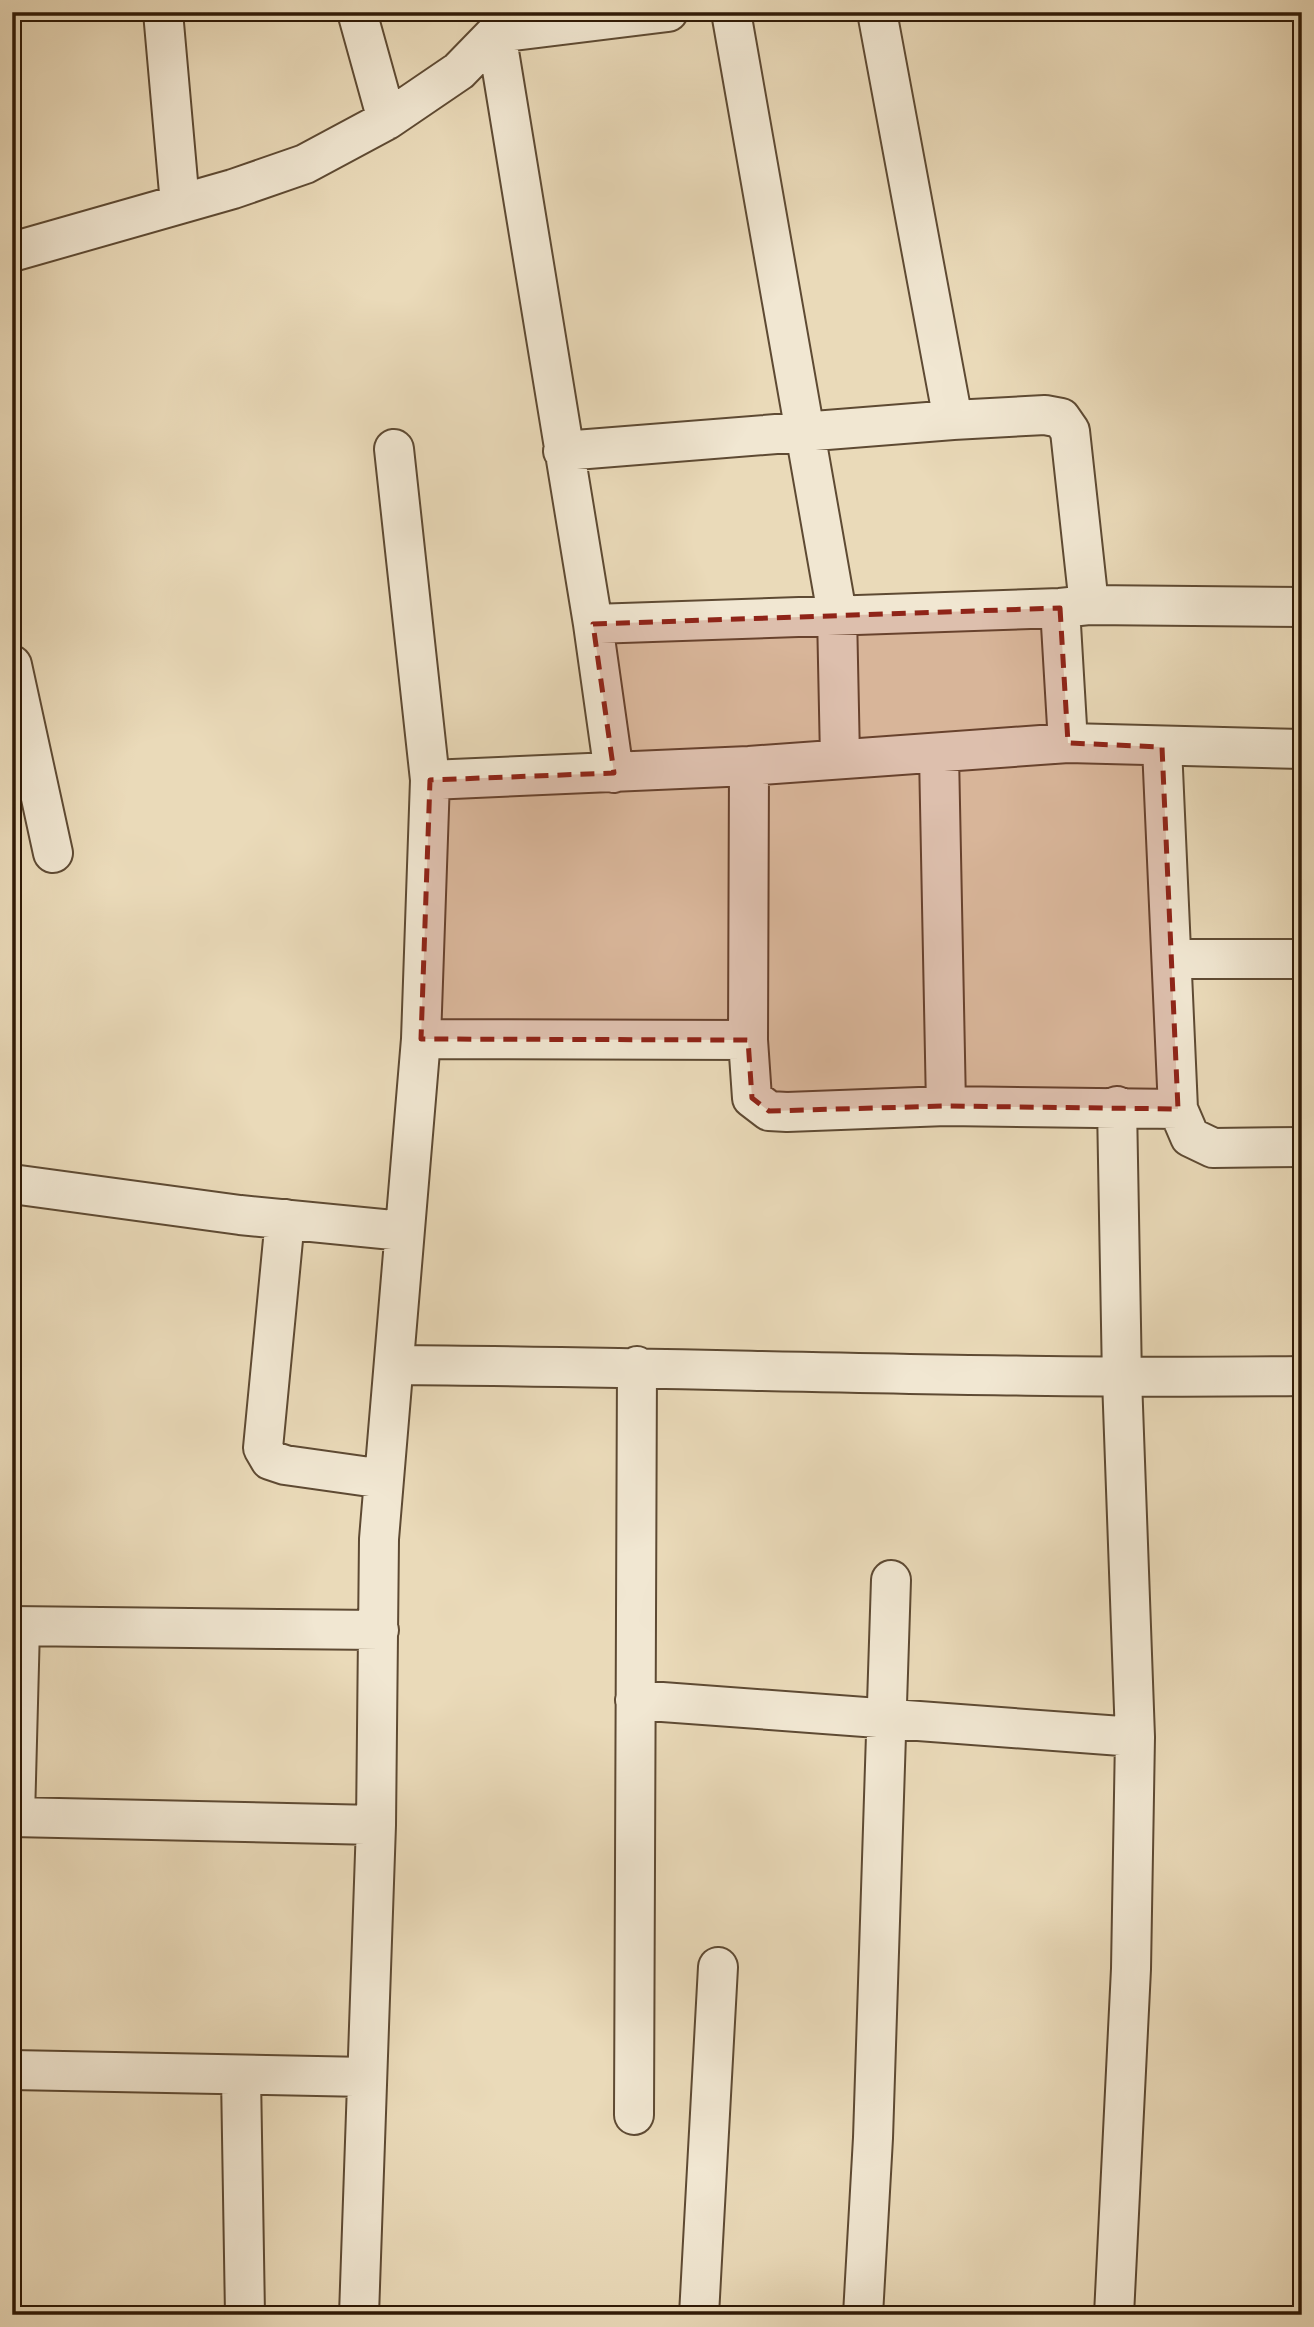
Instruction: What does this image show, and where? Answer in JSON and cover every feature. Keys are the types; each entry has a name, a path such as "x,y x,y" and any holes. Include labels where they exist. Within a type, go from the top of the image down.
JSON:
{"street":[{"path":"163,12 180,204"},
{"path":"357,12 387,120"},
{"path":"12,252 180,204 305,164 387,120 459,71 503,23 668,12"},
{"path":"731,12 807,431 837,614 840,758"},
{"path":"877,12 953,420"},
{"path":"503,23 563,451 593,624 614,773"},
{"path":"563,451 953,420 1045,415 1060,418 1070,431 1074,606 1068,743"},
{"path":"359,2315 376,1825 379,1539 421,1038 429,780 394,449"},
{"path":"593,624 1074,606 1302,607"},
{"path":"12,666 52,853"},
{"path":"429,780 749,766 1068,743 1302,749"},
{"path":"1162,747 1178,1109 1190,1137 1213,1148 1302,1147"},
{"path":"939,754 946,1106"},
{"path":"749,766 748,1040 752,1098 769,1111 946,1106 1117,1106 1178,1109"},
{"path":"1172,959 1302,959"},
{"path":"421,1038 748,1040"},
{"path":"1114,2315 1131,1969 1135,1737 1122,1379 1117,1106"},
{"path":"12,1184 285,1219 403,1231"},
{"path":"285,1219 263,1448 270,1460 285,1465 384,1479"},
{"path":"394,1365 637,1366 1122,1379 1302,1376"},
{"path":"634,2115 637,1366"},
{"path":"863,2315 873,2138 891,1580"},
{"path":"376,1825 14,1817 16,1626 379,1630"},
{"path":"635,1700 1135,1737"},
{"path":"699,2315 718,1967"},
{"path":"12,2070 367,2077"},
{"path":"241,2076 245,2315"}],"highlighted area":[{"path":"1060,608 1068,743 1162,747 1178,1109 946,1106 769,1111 752,1098 748,1040 421,1039 430,780 614,773 593,624"}]}
